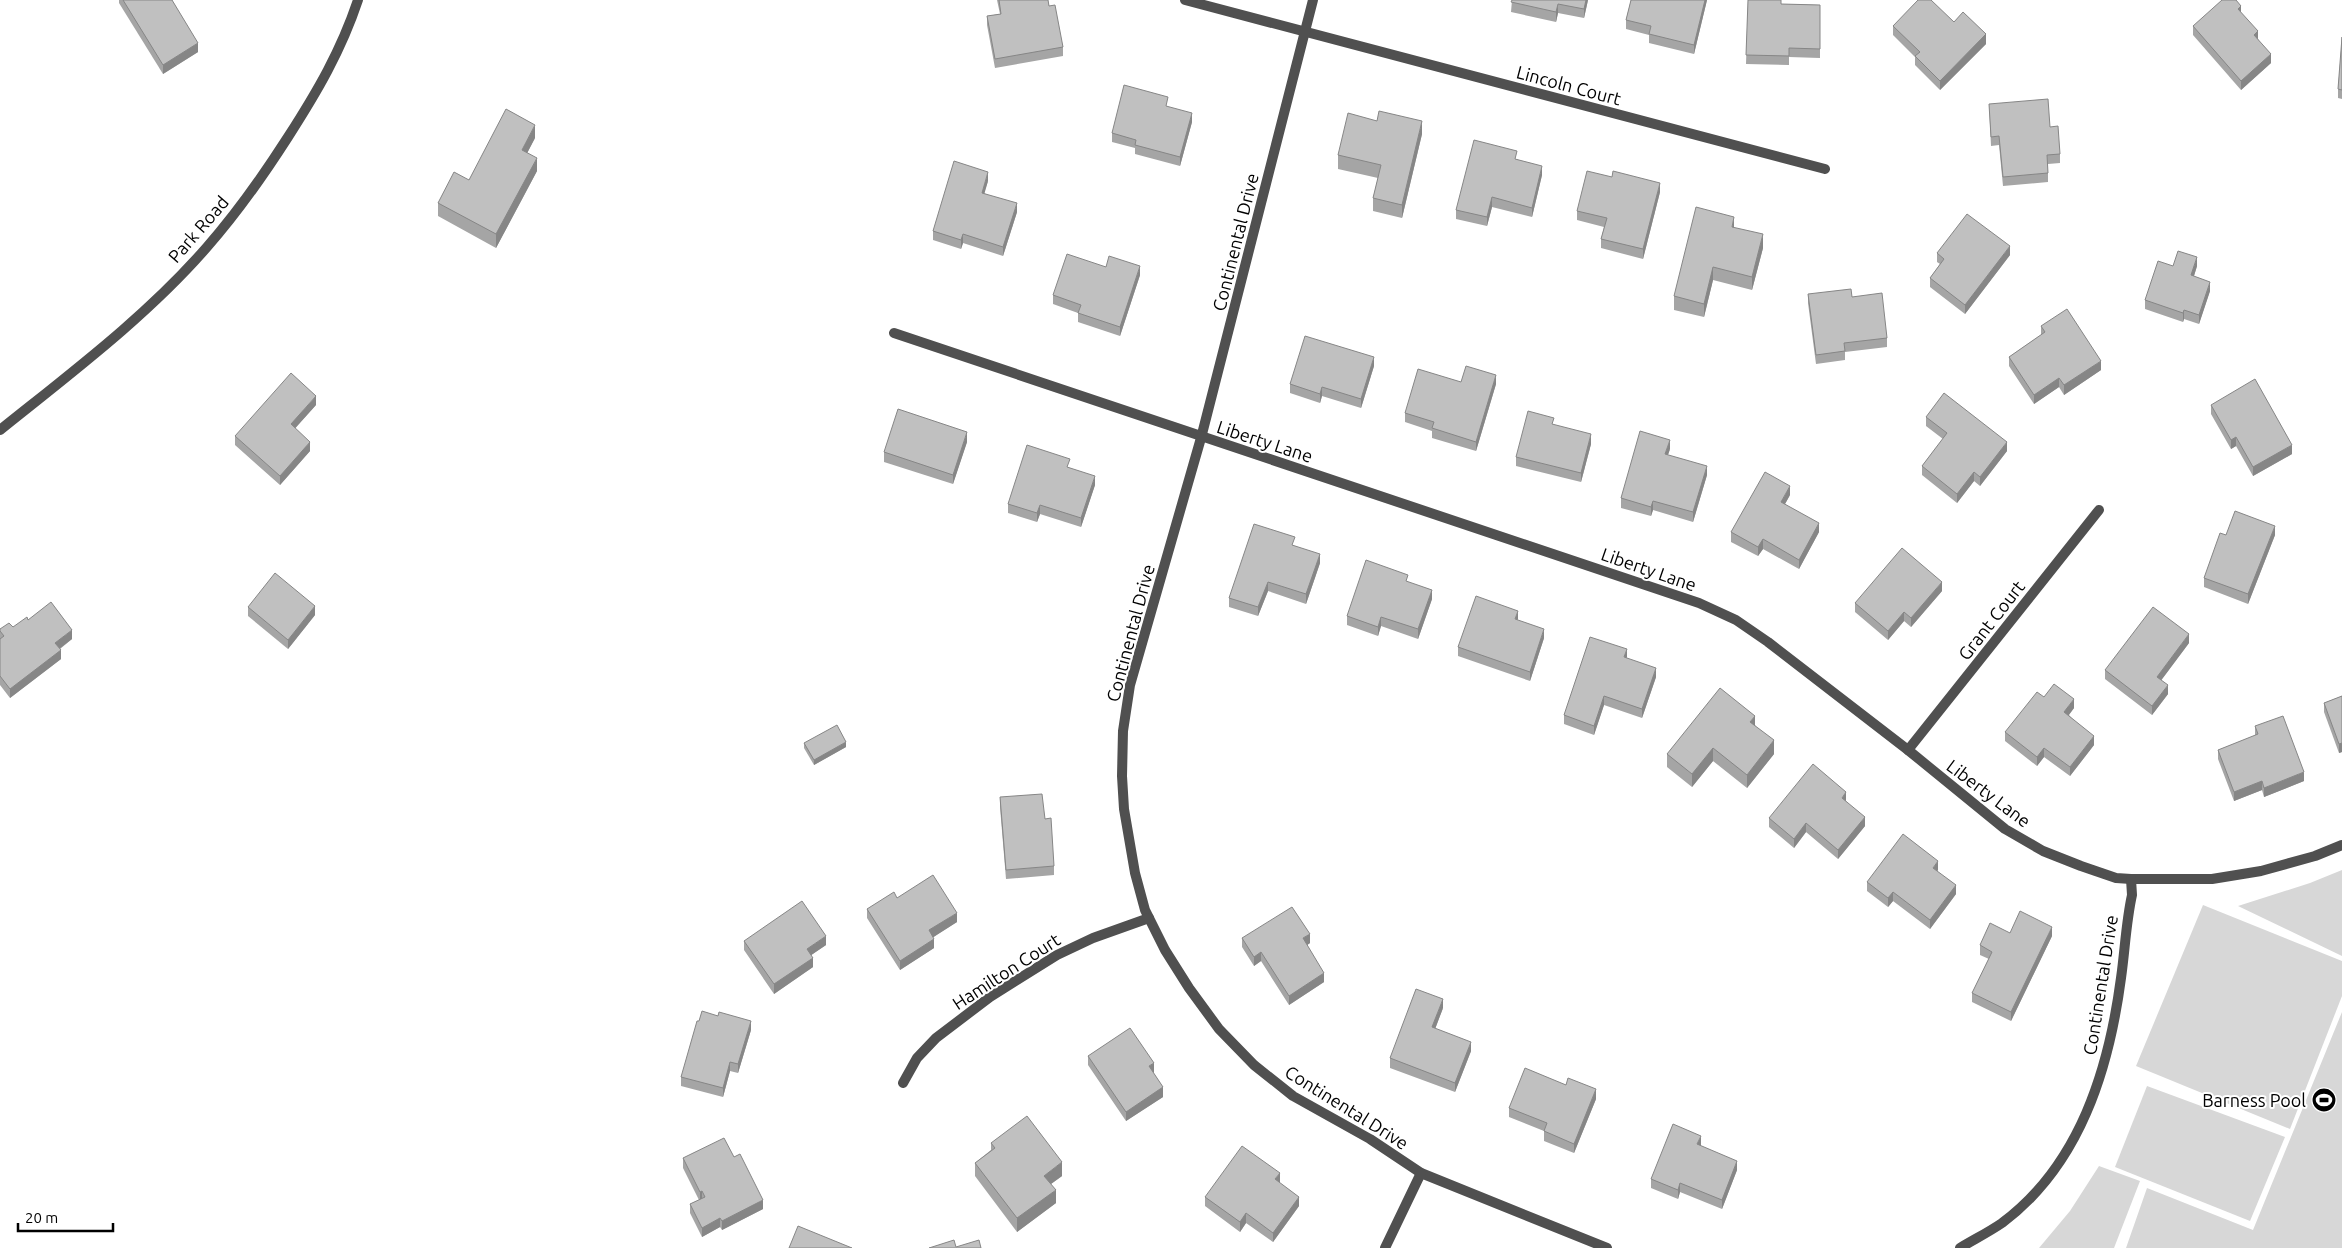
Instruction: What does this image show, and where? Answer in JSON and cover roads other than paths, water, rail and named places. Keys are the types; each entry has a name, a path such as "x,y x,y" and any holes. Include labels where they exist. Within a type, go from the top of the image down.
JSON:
{"street":[{"name":"Park Road","path":"0,430 146,309 206,248 254,190 321,86 346,35 358,0"},
{"name":"Lincoln Court","path":"1185,0 1825,169"},
{"name":"Continental Drive","path":"1314,0 1201,438 1130,686 1123,732 1124,809 1135,873 1145,910 1189,988 1219,1029 1254,1065 1293,1096 1370,1140 1421,1173 1607,1248"},
{"name":"Liberty Lane","path":"894,333 1201,438 1384,496 1698,603 1736,620 1768,642 1908,750 2006,829 2043,850 2081,866 2116,878 2212,879 2261,871 2315,856 2342,845"},
{"name":"Grant Court","path":"1908,750 2099,510"},
{"name":"Continental Drive","path":"1960,1248 2002,1222 2033,1194 2059,1162 2081,1126 2098,1088 2110,1047 2132,895 2131,879"},
{"name":"Hamilton Court","path":"902,1083 917,1058 936,1038 990,997 1057,955 1093,938 1149,918"},
{"path":"1385,1248 1421,1173"}],"place":[{"name":"Barness Pool","path":"2324,1100"}]}
